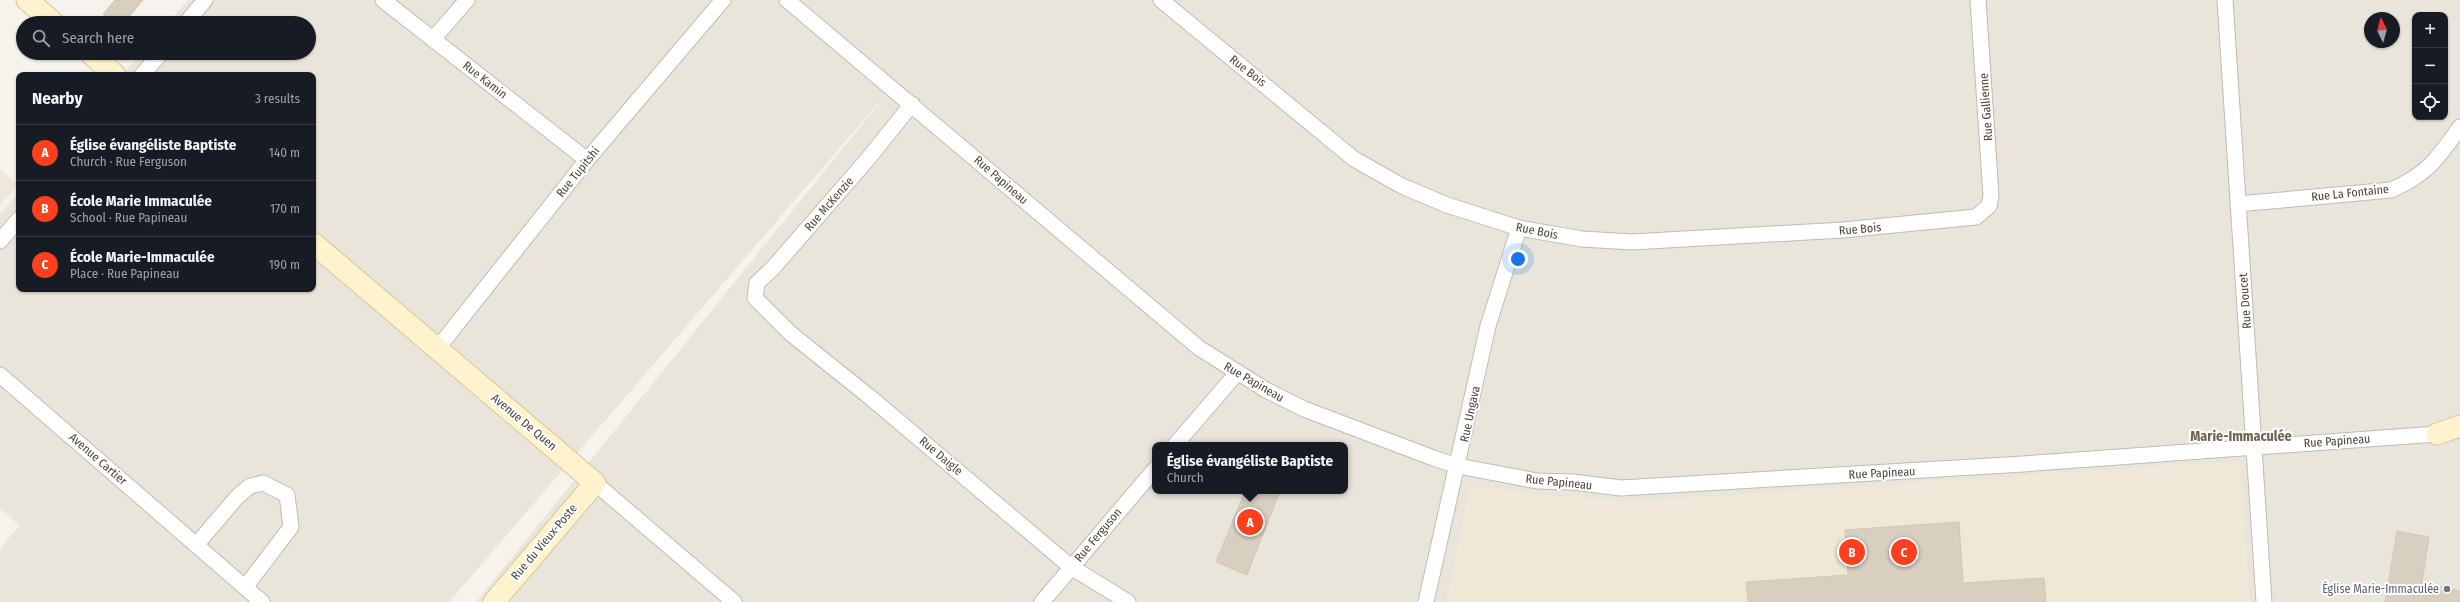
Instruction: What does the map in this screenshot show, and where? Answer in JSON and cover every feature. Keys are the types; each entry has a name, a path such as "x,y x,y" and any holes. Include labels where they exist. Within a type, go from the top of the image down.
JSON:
{"street":[{"path":"27,0 46,16"},
{"path":"192,16 205,0"},
{"name":"Rue Kamin","path":"383,0 587,160"},
{"path":"433,39 467,0"},
{"name":"Rue Tupitshi","path":"437,348 587,160 723,0"},
{"name":"Rue Papineau","path":"788,0 1199,348 1237,373 1304,409 1357,431 1458,466 1537,481 1573,482 1621,488 2022,464 2437,434"},
{"name":"Rue Bois","path":"1161,0 1354,159 1402,186 1447,205 1519,228 1582,239 1632,242 1843,230 1940,222 1976,217 1982,212"},
{"name":"Rue Gallienne","path":"1978,0 1991,196 1988,206 1982,212"},
{"name":"Rue Doucet","path":"2225,0 2264,602"},
{"path":"98,60 112,72"},
{"path":"145,72 155,60"},
{"name":"Rue McKenzie","path":"759,303 755,298 757,283 772,269 867,160 912,104"},
{"name":"Rue La Fontaine","path":"2238,204 2391,190 2412,181 2427,170 2460,127"},
{"path":"0,241 16,222"},
{"name":"Rue Ungava","path":"1426,602 1458,466 1488,326 1519,228"},
{"name":"Avenue De Quen","path":"316,246 734,602"},
{"name":"Rue Daigle","path":"759,303 790,333 925,443 1071,568 1128,602"},
{"path":"1178,442 1237,373"},
{"name":"Avenue Cartier","path":"0,375 246,586 262,602"},
{"path":"2437,434 2460,426"},
{"path":"2437,434 2460,442"},
{"name":"Rue Ferguson","path":"1042,602 1152,473"},
{"path":"197,544 237,497 250,486 263,483 287,495 291,527 246,586"},
{"name":"Rue du Vieux-Poste","path":"494,602 595,483"}],"shaded area":[{"path":"188,0 2460,0 2460,602 476,602 894,85 449,602 0,602 0,549 19,525 0,509 0,214 16,196 16,292 316,292 316,72 125,72 136,60 316,60 316,16 174,16"},
{"path":"0,169 16,183 16,187 0,205"},
{"path":"2240,461 2250,602 1446,602 1470,487 1591,499 1648,501"}],"building":[{"path":"115,0 143,0 130,16 105,16 103,14"},
{"path":"1244,494 1279,494 1247,575 1216,562"},
{"path":"1959,522 1963,583 2044,578 2046,602 1748,602 1746,582 1848,575 1845,530"},
{"path":"2397,531 2429,537 2422,583 2460,591 2460,602 2385,602"}],"place":[{"name":"Église évangéliste Baptiste","path":"1250,522"},
{"name":"École Marie Immaculée","path":"1852,552"},
{"name":"École Marie-Immaculée","path":"1904,552"},
{"name":"Église Marie-Immaculée","path":"2447,589"}],"district":[{"name":"Marie-Immaculée","path":"2241,436"}]}
